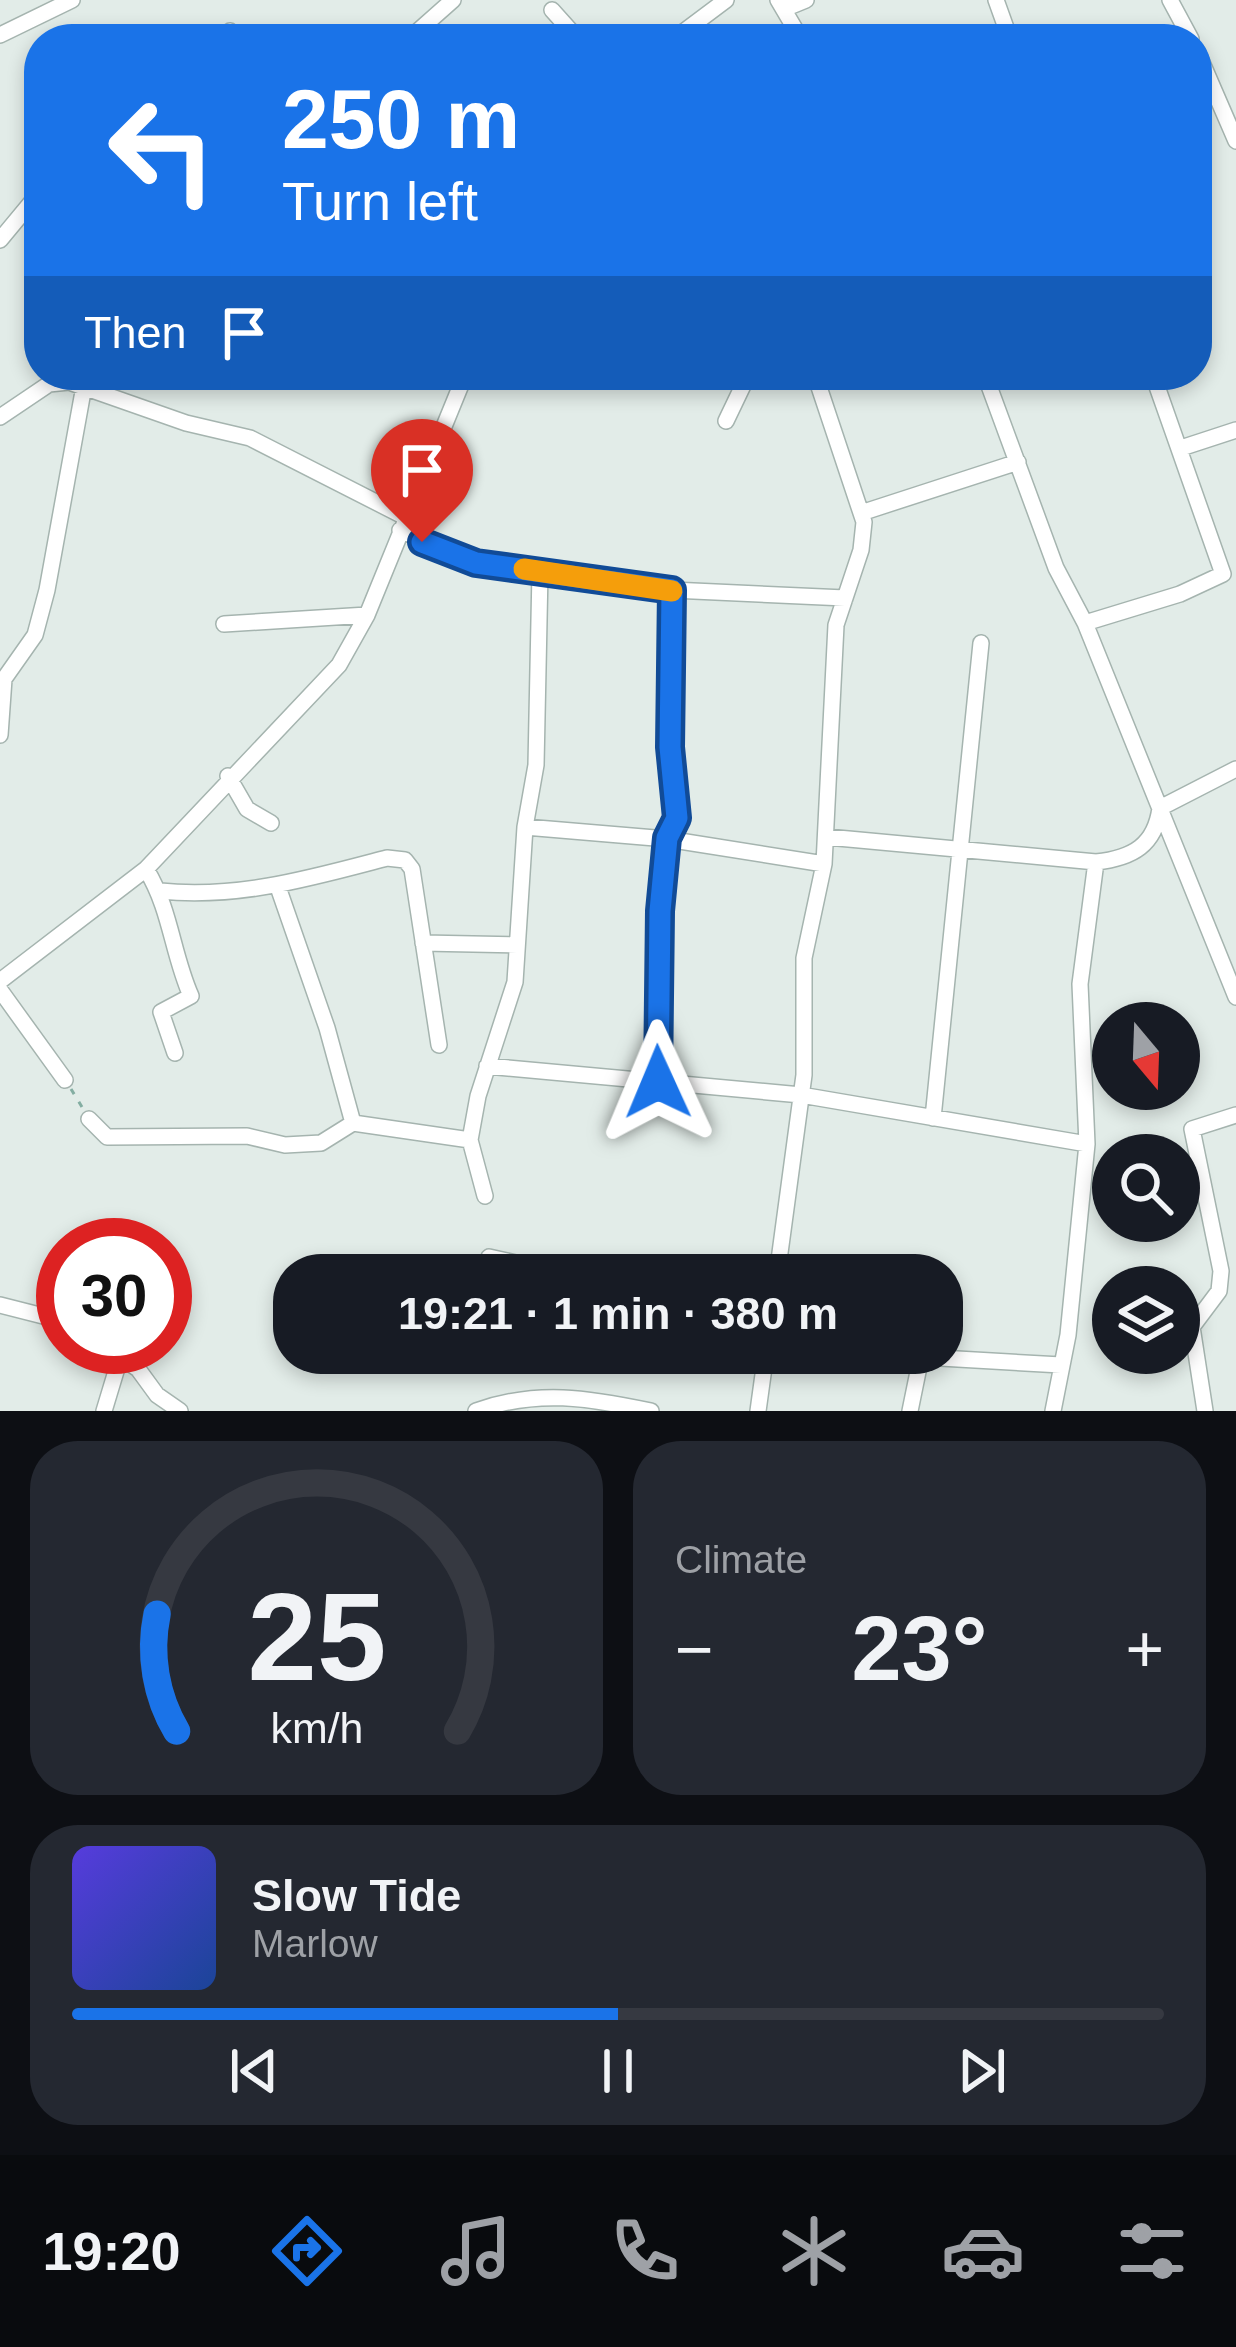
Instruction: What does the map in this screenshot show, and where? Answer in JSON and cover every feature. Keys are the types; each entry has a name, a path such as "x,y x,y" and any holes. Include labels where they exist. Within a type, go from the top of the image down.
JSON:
{"street":[{"path":"0,34 72,0"},
{"path":"426,24 453,0"},
{"path":"694,24 726,0"},
{"path":"781,4 806,0"},
{"path":"552,10 565,24"},
{"path":"1212,84 1234,132"},
{"path":"0,240 24,211"},
{"path":"0,417 40,390"},
{"path":"0,735 4,679 35,635 84,390"},
{"path":"109,390 250,438 476,563 672,590 845,598"},
{"path":"65,1080 0,985 146,869 228,776 339,664 367,616 459,390"},
{"path":"726,421 741,390"},
{"path":"780,1254 801,1095 804,958 827,837 829,695 836,626 861,550 864,512 819,390"},
{"path":"991,390 1055,568 1085,623 1236,997"},
{"path":"1085,623 1180,594 1223,574 1159,390"},
{"path":"1181,448 1236,430"},
{"path":"864,512 1018,462"},
{"path":"485,1196 470,1140 487,1066 509,1009 517,945 525,827 536,764 540,572"},
{"path":"658,1082 656,991 667,838 677,818 670,767 672,590"},
{"path":"224,624 367,616"},
{"path":"933,1118 981,643"},
{"path":"1160,808 1236,769"},
{"path":"228,776 247,809 271,823"},
{"path":"827,837 1096,862 1139,850 1156,834 1160,808"},
{"path":"525,827 667,838 824,864"},
{"path":"160,891 204,896 278,887 387,858 405,860 412,869 439,1045"},
{"path":"1053,1411 1088,1144 1080,984 1096,862"},
{"path":"146,869 160,891 191,996 160,1012 175,1053"},
{"path":"278,887 327,1028 352,1124"},
{"path":"423,943 517,945"},
{"path":"487,1066 801,1095 1088,1144"},
{"path":"1205,1411 1192,1327 1219,1291 1221,1271 1192,1129 1236,1115"},
{"path":"89,1118 107,1137 247,1136 285,1145 321,1143 352,1124 470,1140"},
{"path":"0,1305 36,1315"},
{"path":"963,1360 1061,1365"},
{"path":"104,1411 115,1374"},
{"path":"138,1374 180,1411"},
{"path":"758,1411 763,1374"},
{"path":"910,1411 918,1374"},
{"path":"476,1411 508,1400 572,1394 651,1411"}],"path":[{"path":"65,1080 89,1118"}],"slow traffic":[{"path":"524,569 596,576 672,591"}],"route":[{"path":"422,542 476,563 672,590 670,747 677,818 667,838 660,911 658,1082"}]}
